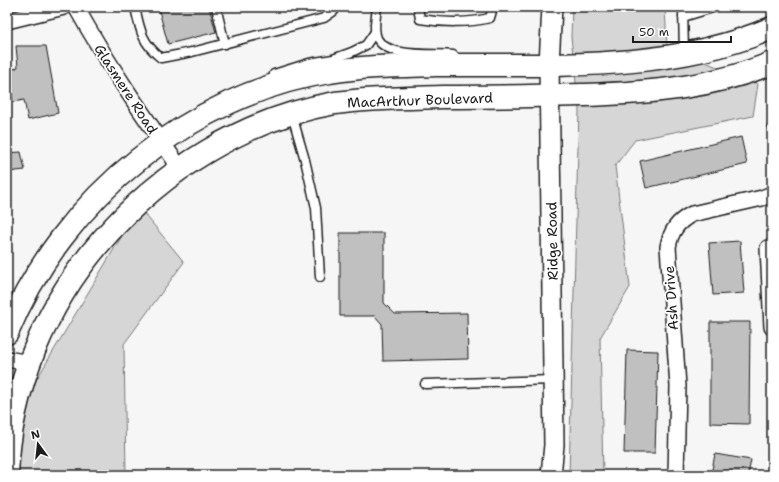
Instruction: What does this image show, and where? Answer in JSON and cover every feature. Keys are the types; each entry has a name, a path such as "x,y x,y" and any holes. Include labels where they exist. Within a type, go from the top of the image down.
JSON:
{"main road":[{"path":"7,333 16,312 39,269 68,229 99,194 128,167 161,141 198,118 238,99 283,83 329,72 377,66 550,64 642,60 685,54 748,39 772,28"},
{"name":"MacArthur Boulevard","path":"8,475 8,452 16,405 29,363 66,286 94,249 123,216 149,192 180,168 214,147 250,129 292,114 334,104 379,99 645,93 698,85 758,69 772,63"}],"street":[{"path":"7,21 64,7"},
{"name":"Glasmere Road","path":"76,7 117,77 180,168"},
{"name":"Ridge Road","path":"551,475 554,445 550,96 552,7"},
{"name":"Ash Drive","path":"676,475 678,386 668,246 670,236 675,226 682,219 692,214 762,198 772,194"},
{"path":"768,248 772,327"},
{"path":"7,359 29,363"}],"lane":[{"path":"134,7 141,34 150,49 162,58 225,44 324,18 334,11 334,7"},
{"path":"216,7 225,44"},
{"path":"376,7 375,32 378,40 388,49 399,52 463,56 482,65"},
{"path":"418,7 420,19 432,21 486,19 490,18 493,7"},
{"path":"683,7 685,54"},
{"path":"683,17 716,7"},
{"path":"256,93 262,82 274,75 309,63 333,59 352,52 366,45 375,32"},
{"path":"292,114 305,160 316,208 320,277"},
{"path":"425,384 554,380"}],"shaded area":[{"path":"572,7 665,7 667,46 758,84 753,116 635,140 615,166 630,287 600,338 603,475 569,475 579,110 571,37"},
{"path":"139,207 184,262 124,344 126,475 7,475 7,396 32,387"}],"building":[{"path":"158,7 209,7 216,32 168,44"},
{"path":"16,46 46,46 58,113 28,120 24,100 13,102 7,72 18,67"},
{"path":"772,123 772,137 767,125"},
{"path":"741,137 747,164 646,188 640,161"},
{"path":"21,152 25,170 7,172 7,153"},
{"path":"340,233 384,233 384,303 395,314 467,313 468,359 383,361 382,324 375,316 340,316"},
{"path":"740,241 744,293 713,295 709,243"},
{"path":"710,322 750,322 749,424 710,423"},
{"path":"627,350 658,351 655,453 624,453"},
{"path":"715,454 751,460 748,475 711,475"}]}
